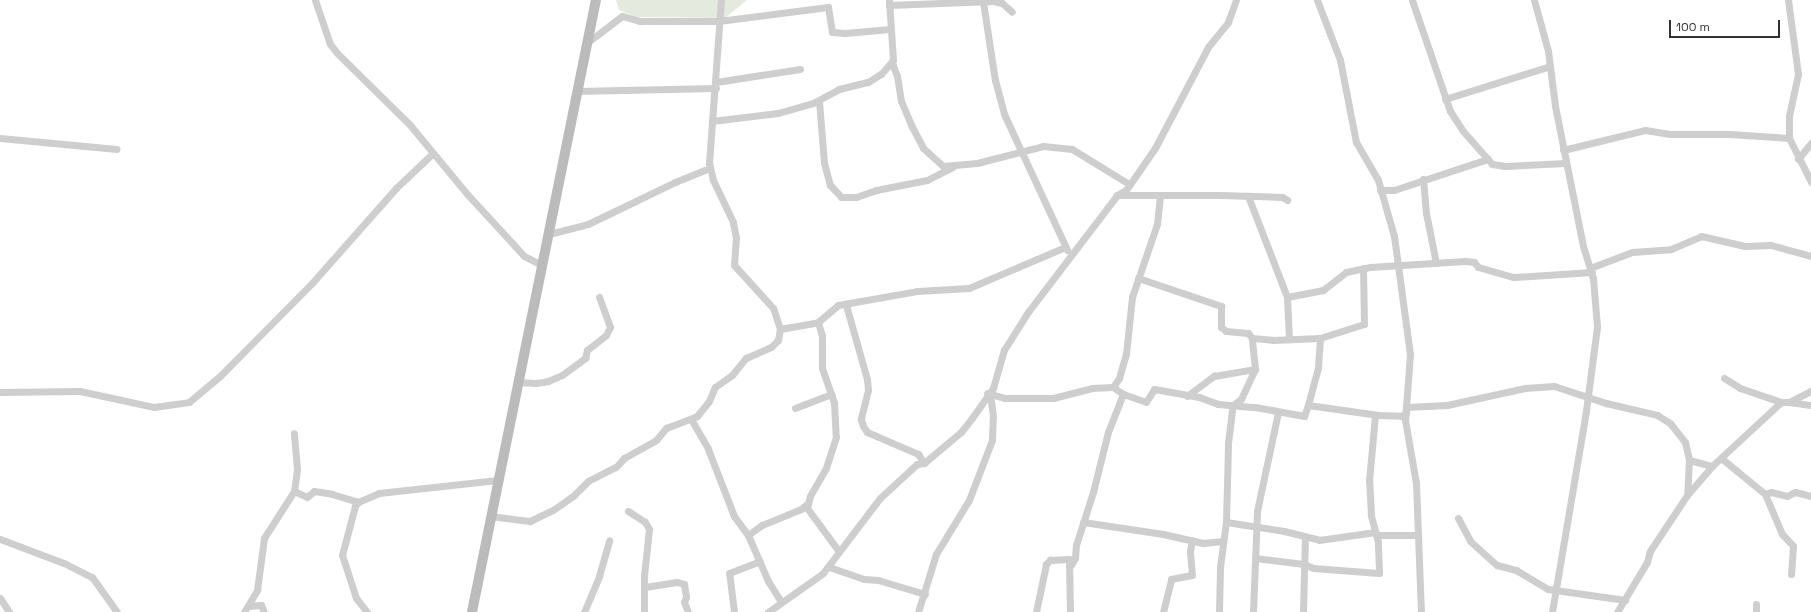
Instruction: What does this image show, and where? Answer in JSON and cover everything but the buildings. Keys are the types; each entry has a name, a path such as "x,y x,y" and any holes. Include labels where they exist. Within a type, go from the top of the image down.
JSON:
{"street":[{"path":"315,0 330,44 337,53 410,125 432,154 524,256 542,265"},
{"path":"472,612 517,382 596,0"},
{"path":"490,516 524,521 541,516 573,496 588,481 616,467 624,458 656,440 666,428 691,419 709,401 715,387 746,358 771,347 778,340 780,329 773,308 734,265 736,238 733,222 710,168 708,152 716,85 721,0"},
{"path":"768,612 814,580 829,567 838,550 880,498 918,464 924,462 961,432 993,388 1004,350 1014,333 1117,195 1129,184 1164,133 1208,48 1228,22 1236,0"},
{"path":"1317,0 1340,60 1356,142 1374,170 1394,236 1410,354 1406,410 1416,483 1417,535 1421,567 1421,612"},
{"path":"1412,0 1445,99 1456,121 1492,164 1500,166 1566,163"},
{"path":"1534,0 1546,39 1563,150 1583,246 1591,270 1597,327 1588,397 1552,612"},
{"path":"1788,0 1798,74 1789,116 1789,138 1798,159 1811,182"},
{"path":"983,2 995,80 1004,114 1020,152 1044,196 1065,246 1071,256"},
{"path":"954,167 943,166 923,148 901,101 898,76 892,63 889,3 998,2 1012,12"},
{"path":"588,42 619,17 640,21 719,21 828,8 832,32 845,33 890,29"},
{"path":"712,121 762,117 819,101 839,89 868,82 892,63"},
{"path":"1445,99 1550,66"},
{"path":"577,91 716,85 800,70"},
{"path":"819,101 824,163 830,185 841,197 856,197 876,190 927,180 954,167 1043,146 1072,149 1129,184"},
{"path":"1563,150 1645,130 1669,134 1729,134 1789,138"},
{"path":"0,138 116,149"},
{"path":"1798,159 1811,143"},
{"path":"0,392 80,390 154,407 189,402 220,376 312,283 396,188 432,154"},
{"path":"1380,190 1394,190 1423,179 1488,159"},
{"path":"548,234 588,224 675,182 710,168"},
{"path":"1423,179 1426,213 1436,263"},
{"path":"1385,204 1394,190"},
{"path":"1117,195 1160,197 1248,196 1282,197 1287,200"},
{"path":"1248,196 1287,297 1289,339"},
{"path":"1113,387 1119,378 1126,354 1132,297 1157,224 1160,197"},
{"path":"1287,297 1323,290 1346,272 1363,268 1465,261 1474,262 1478,267 1521,277 1591,270 1632,252 1671,249 1701,236 1745,246 1771,245 1811,256"},
{"path":"780,329 818,322 838,305 846,305 917,292 969,288 1065,246"},
{"path":"1252,338 1320,338 1364,324 1363,268"},
{"path":"1138,278 1222,306 1221,327 1226,331 1248,333 1252,338 1255,369 1241,399 1233,405 1228,443 1226,522 1223,541 1219,612"},
{"path":"517,382 536,383 548,380 580,363 585,358 587,350 609,331 610,327 599,298"},
{"path":"846,305 867,379 868,390 861,419 863,426 867,432 918,454 924,462"},
{"path":"748,535 762,525 800,510 808,503 821,479 836,443 836,421 831,394 822,368 822,336 818,322"},
{"path":"989,394 1004,398 1053,398 1092,388 1113,387 1123,394 1146,402 1154,389 1198,397 1218,404 1304,416 1318,367 1320,338"},
{"path":"1187,396 1214,376 1255,369"},
{"path":"1724,378 1740,388 1785,402 1811,405"},
{"path":"1308,405 1375,415 1401,416 1406,410 1448,405 1536,387 1554,386 1588,397 1657,415 1670,423 1685,442 1689,460 1687,495"},
{"path":"1617,612 1625,600 1650,551 1687,495 1712,466 1785,402 1811,391"},
{"path":"795,408 831,394"},
{"path":"918,612 936,554 970,500 992,440 989,394"},
{"path":"1069,559 1070,566 1075,558 1083,522 1108,432 1123,394"},
{"path":"1253,612 1256,526 1278,412"},
{"path":"1255,558 1304,564 1313,568 1377,574 1380,571 1376,533 1370,511 1369,481 1375,415"},
{"path":"691,419 708,449 734,516 748,535 768,581 782,602"},
{"path":"246,609 257,590 264,538 294,491 297,469 294,433"},
{"path":"1721,458 1765,494 1782,534 1793,546 1791,574"},
{"path":"1689,460 1712,466"},
{"path":"367,612 356,598 342,555 355,506 358,502 379,493 498,480"},
{"path":"294,491 307,497 314,491 332,494 358,502"},
{"path":"1765,494 1771,492 1787,496 1796,492 1811,496"},
{"path":"808,503 809,513 838,550"},
{"path":"628,511 645,522 649,529 644,612"},
{"path":"1458,518 1470,541 1492,563 1516,570 1537,584 1555,591 1625,600"},
{"path":"1083,522 1203,543 1223,541"},
{"path":"1226,522 1256,526 1319,540 1376,533 1417,535"},
{"path":"1303,612 1305,538"},
{"path":"0,539 64,563 92,578 118,612"},
{"path":"584,612 599,576 609,540"},
{"path":"1163,612 1171,579 1192,575 1190,551 1192,540"},
{"path":"1036,612 1046,564 1050,560 1069,559"},
{"path":"1069,559 1070,612"},
{"path":"734,612 729,573 760,561"},
{"path":"829,567 859,578 878,580 924,594"},
{"path":"645,587 677,582 684,584 686,597 684,602 688,612"},
{"path":"0,598 9,612"},
{"path":"1756,604 1756,612"},
{"path":"246,609 261,605 264,612"}],"shaded area":[{"path":"616,0 747,0 725,18 635,17 619,10"}]}
